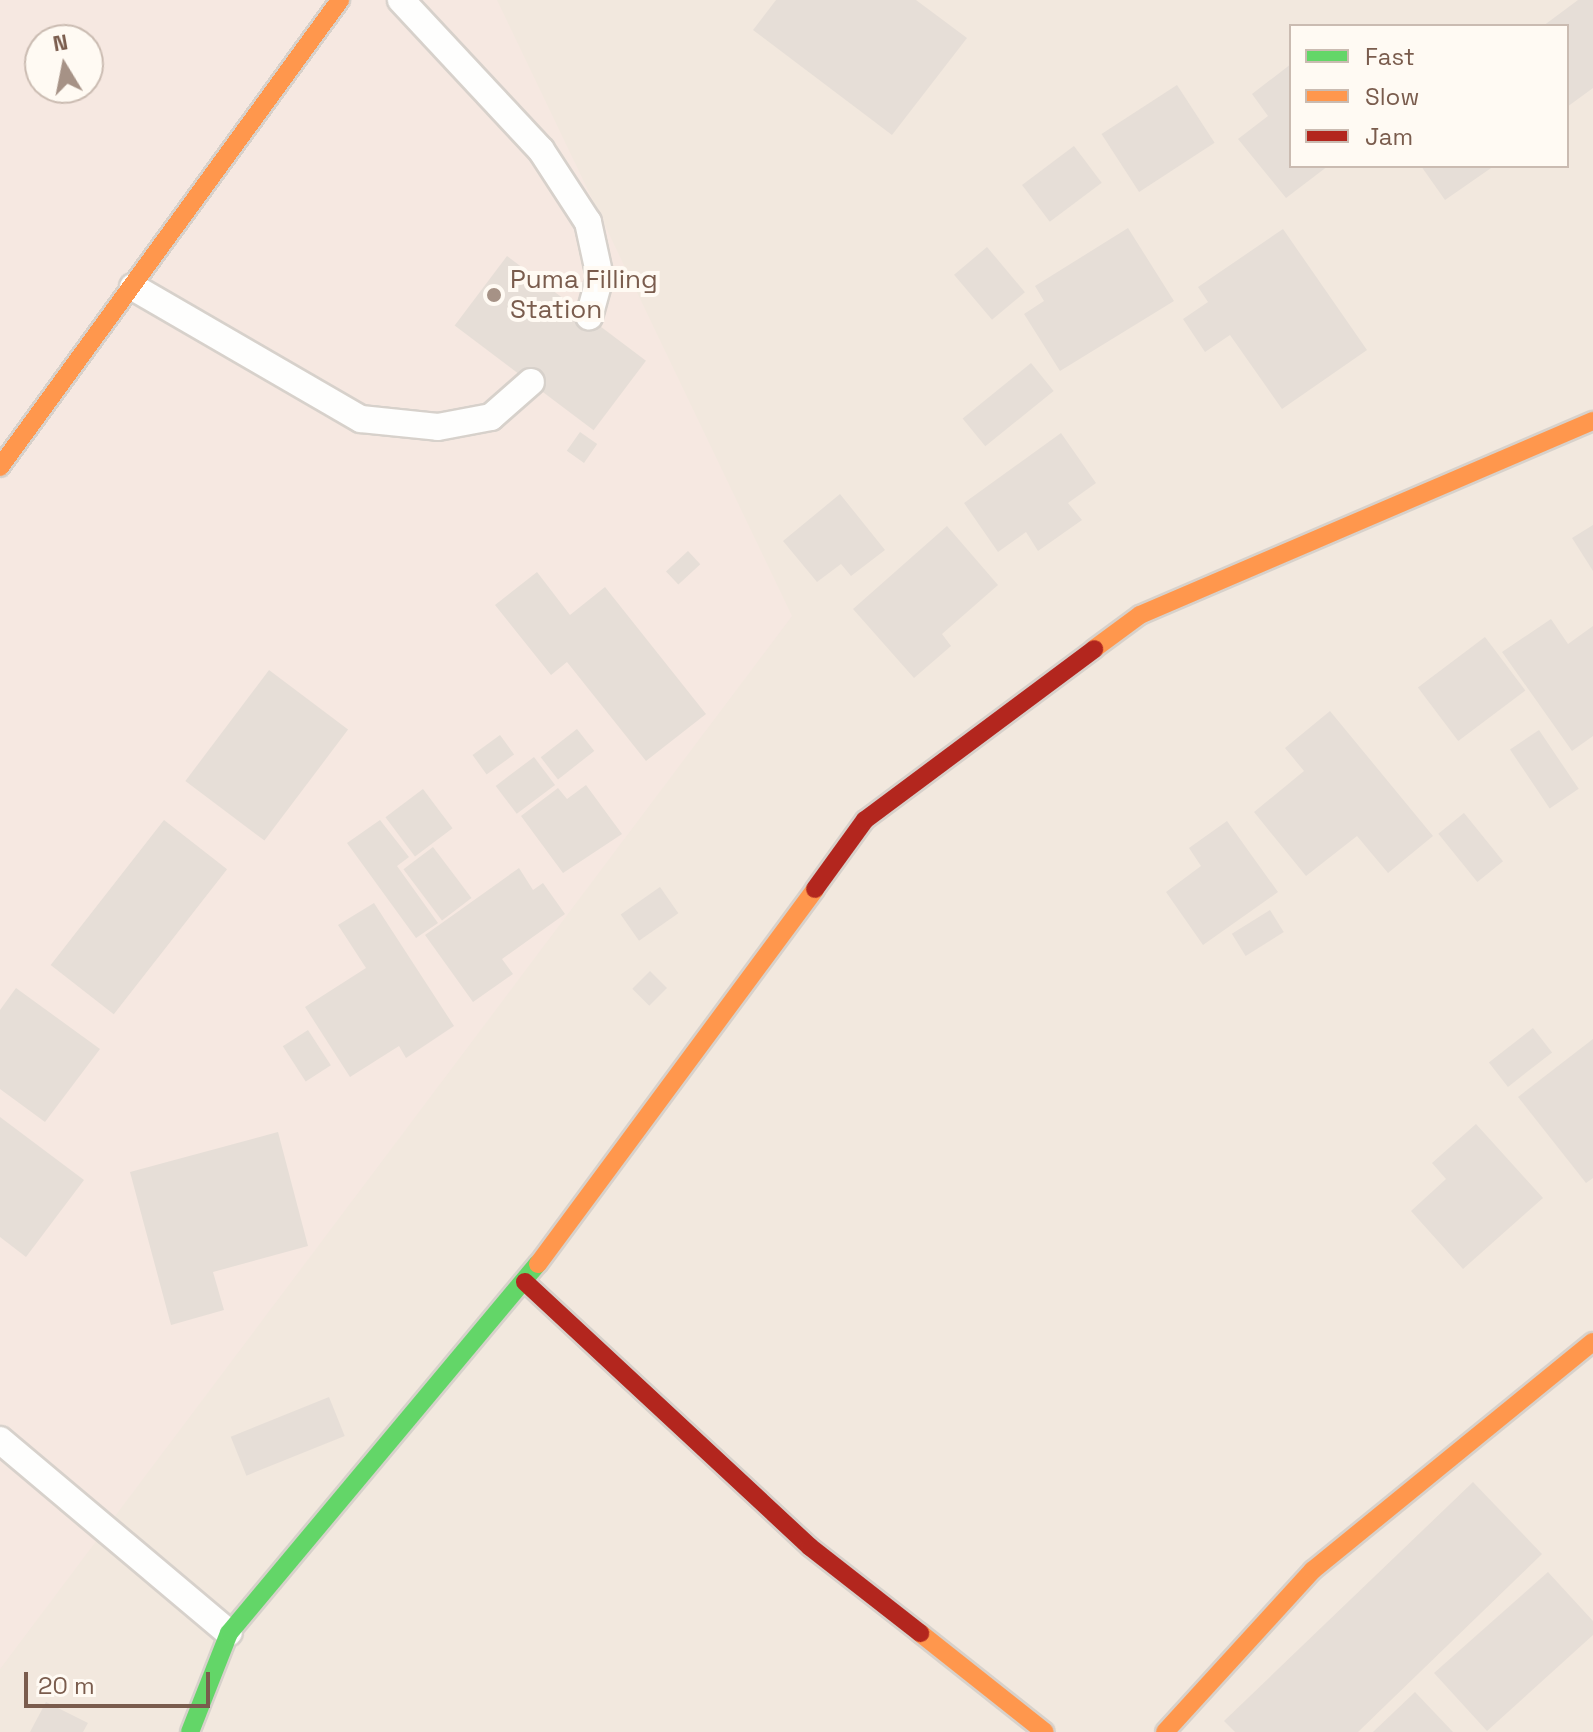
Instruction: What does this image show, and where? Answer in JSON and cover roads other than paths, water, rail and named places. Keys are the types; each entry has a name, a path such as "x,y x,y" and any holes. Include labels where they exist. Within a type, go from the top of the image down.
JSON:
{"main road":[{"path":"0,467 340,0"},
{"path":"190,1732 229,1633 525,1282 865,820 1140,615 1593,421"},
{"path":"525,1282 810,1547 1045,1732"},
{"path":"1165,1732 1313,1570 1593,1342"}],"lane":[{"path":"401,0 541,150 588,222 600,277 589,317"},
{"path":"133,287 361,419 438,427 491,417 531,382"},
{"path":"0,1440 229,1633"}],"place":[{"name":"Puma Filling Station","path":"494,295"}]}
